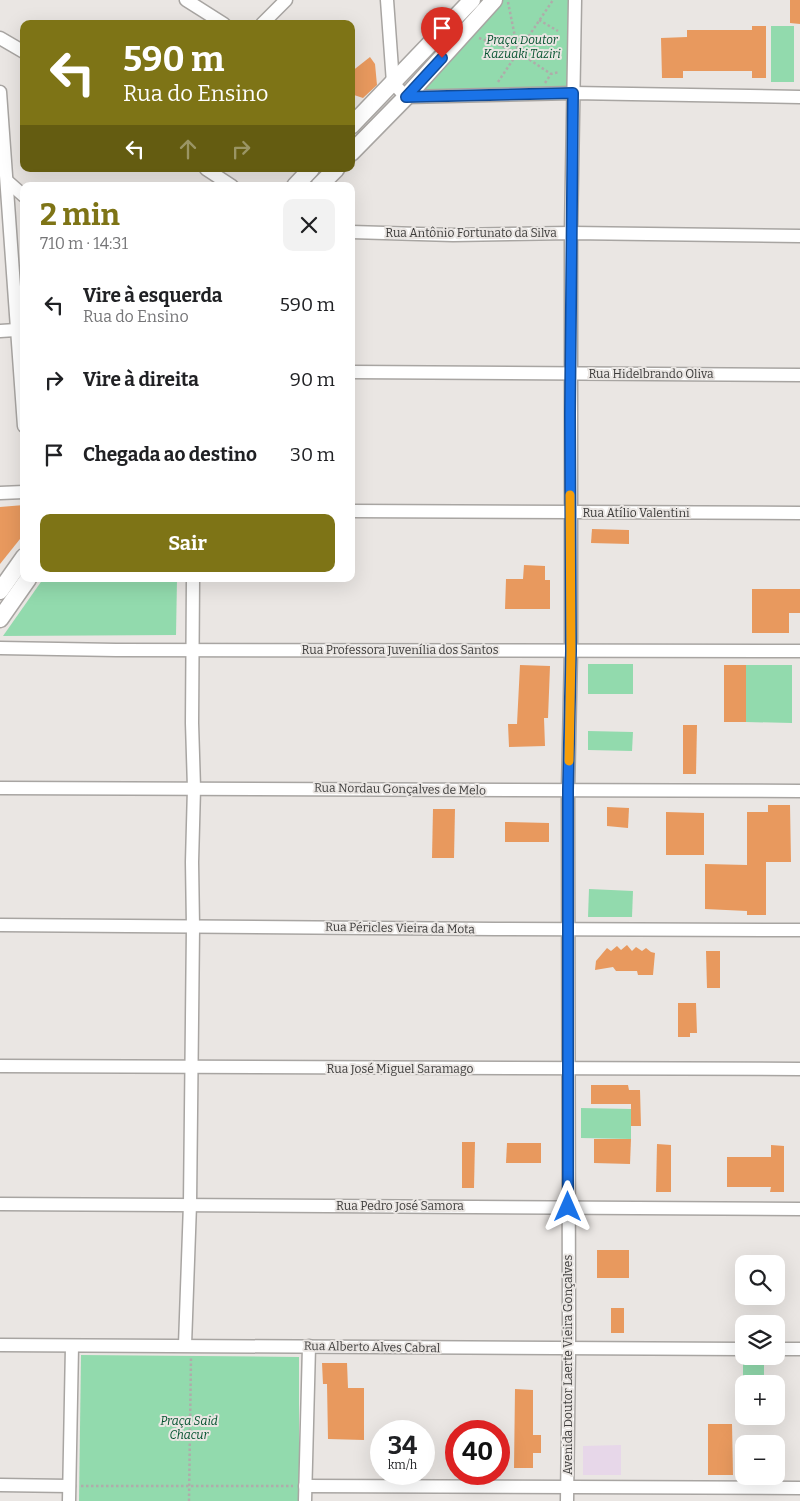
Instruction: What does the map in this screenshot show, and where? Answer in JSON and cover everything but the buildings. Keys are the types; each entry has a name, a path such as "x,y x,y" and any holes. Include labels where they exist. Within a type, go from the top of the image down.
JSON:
{"main road":[{"path":"355,116 393,83 472,0"},
{"path":"355,149 406,97 494,0"},
{"path":"299,182 308,172"},
{"path":"323,182 333,172"},
{"path":"0,591 20,563"},
{"path":"0,619 26,582"}],"street":[{"path":"186,0 218,20"},
{"path":"266,20 286,0"},
{"path":"387,0 393,83 406,97 573,93 800,96"},
{"name":"Avenida Doutor Laerte Vieira Gonçalves","path":"567,1501 569,1348 568,790 571,651 570,374 575,0"},
{"path":"0,38 20,50"},
{"path":"0,92 2,163 7,181 20,333 0,331"},
{"path":"211,172 226,182"},
{"path":"7,181 20,192"},
{"name":"Rua Antônio Fortunato da Silva","path":"355,232 453,235 571,233 800,236"},
{"name":"Rua Hidelbrando Oliva","path":"355,372 800,375"},
{"path":"0,493 20,492"},
{"name":"Rua Atílio Valentini","path":"355,510 570,513 800,513"},
{"path":"188,1345 194,788 192,582"},
{"name":"Rua Professora Juvenília dos Santos","path":"0,648 800,651"},
{"name":"Rua Nordau Gonçalves de Melo","path":"0,788 800,791"},
{"name":"Rua Péricles Vieira da Mota","path":"0,926 800,930"},
{"name":"Rua José Miguel Saramago","path":"0,1066 800,1069"},
{"name":"Rua Pedro José Samora","path":"0,1204 800,1209"},
{"name":"Rua Alberto Alves Cabral","path":"0,1345 735,1349"},
{"path":"69,1501 72,1346"},
{"path":"305,1501 309,1346"},
{"path":"785,1349 800,1349"},
{"path":"0,1485 69,1486"},
{"path":"305,1486 800,1488"}],"path":[{"path":"508,0 518,52"},
{"path":"490,95 553,0"},
{"path":"539,20 558,31"},
{"path":"465,31 518,52 552,74"},
{"path":"545,84 552,74 559,72"},
{"path":"188,1345 189,1501"},
{"path":"69,1486 305,1486"}],"shaded area":[{"path":"621,1445 621,1475 583,1475 583,1446"}],"green space":[{"name":"Praça Doutor Kazuaki Taziri","path":"502,0 575,0 573,93 408,98"},
{"path":"771,26 794,26 794,82 771,82"},
{"path":"41,582 177,582 176,635 3,636"},
{"path":"588,664 633,664 633,694 588,694"},
{"path":"746,665 792,665 792,723 746,722"},
{"path":"588,731 633,732 632,751 588,750"},
{"path":"589,889 633,891 632,917 588,917"},
{"path":"581,1108 631,1109 631,1139 581,1138"},
{"name":"Praça Said Chacur","path":"81,1355 299,1357 299,1501 79,1501"},
{"path":"743,1365 764,1365 764,1375 743,1375"}],"slow traffic":[{"path":"569,761 571,651 570,495"}],"route":[{"path":"442,58 406,97 573,93 570,414 571,651 568,790 568,1207"}]}
